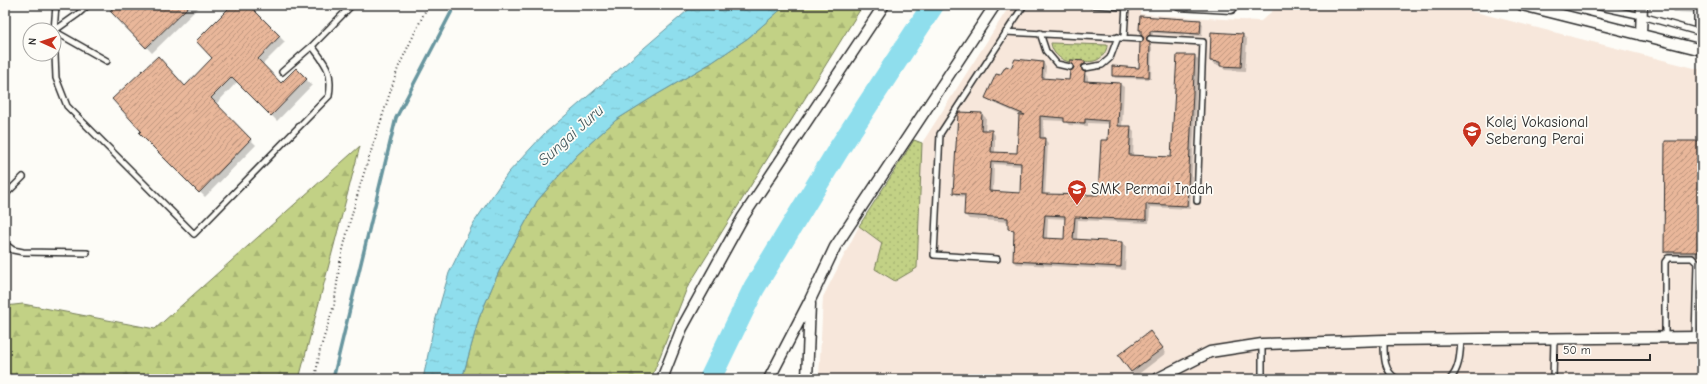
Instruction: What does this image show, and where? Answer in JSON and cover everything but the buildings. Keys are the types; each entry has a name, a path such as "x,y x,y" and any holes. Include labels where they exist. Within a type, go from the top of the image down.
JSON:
{"street":[{"path":"662,379 682,328 743,217 884,5"},
{"path":"769,379 810,300 835,247 995,5"},
{"path":"1179,5 1231,8 1234,5"},
{"path":"1522,5 1536,7 1702,50"},
{"path":"1641,35 1642,5"},
{"path":"808,379 810,300"},
{"path":"1157,379 1210,352 1262,344 1384,340 1699,337"}],"lane":[{"path":"55,22 56,5"},
{"path":"62,25 88,5"},
{"path":"282,72 312,46 352,5"},
{"path":"997,259 934,255 940,134 1024,5"},
{"path":"1092,5 1140,5"},
{"path":"1591,5 1642,16 1699,32 1697,5"},
{"path":"1085,68 1102,65 1110,58 1121,37 1126,6"},
{"path":"1006,32 1140,39"},
{"path":"1040,33 1046,51 1057,64 1070,67"},
{"path":"62,35 107,61"},
{"path":"1150,39 1203,42 1197,201"},
{"path":"55,62 56,78 67,106 194,234 328,96 331,81 327,68 312,46"},
{"path":"5,195 23,177"},
{"path":"5,244 13,250 23,252 87,253"},
{"path":"1665,338 1665,262 1668,258 1692,258 1697,263 1699,337"},
{"path":"1553,379 1554,339"},
{"path":"1384,340 1384,361 1392,376 1397,379"},
{"path":"1450,379 1454,375 1460,354 1461,340"},
{"path":"1262,344 1262,379"}],"path":[{"path":"314,379 320,350 334,305 340,262 363,176 398,68 428,5"}],"shaded area":[{"name":"Kolej Vokasional Seberang Perai","path":"1010,5 1141,5 1140,14 1261,21 1279,5 1448,5 1702,70 1702,379 819,379 823,297 859,226 917,268 922,143"}],"green space":[{"path":"786,5 863,5 687,288 651,379 462,379 479,318 499,271 537,201 577,155 616,120 711,63 748,38"},
{"path":"1051,43 1107,46 1104,54 1097,60 1089,62 1071,60 1070,62 1057,56"},
{"path":"914,140 922,143 917,268 895,281 875,269 882,243 859,226"},
{"path":"360,146 299,379 5,379 5,306 23,304 155,329"}],"water":[{"name":"Sungai Juru","path":"694,5 786,5 748,38 711,63 616,120 577,155 537,201 499,271 479,318 462,379 423,379 434,325 449,273 473,224 508,173 544,134"}],"waterway":[{"path":"333,379 396,118 455,5"},
{"path":"710,379 754,288 840,147 933,5"}],"place":[{"name":"Kolej Vokasional Seberang Perai","path":"1472,148"},
{"name":"SMK Permai Indah","path":"1077,206"}]}
